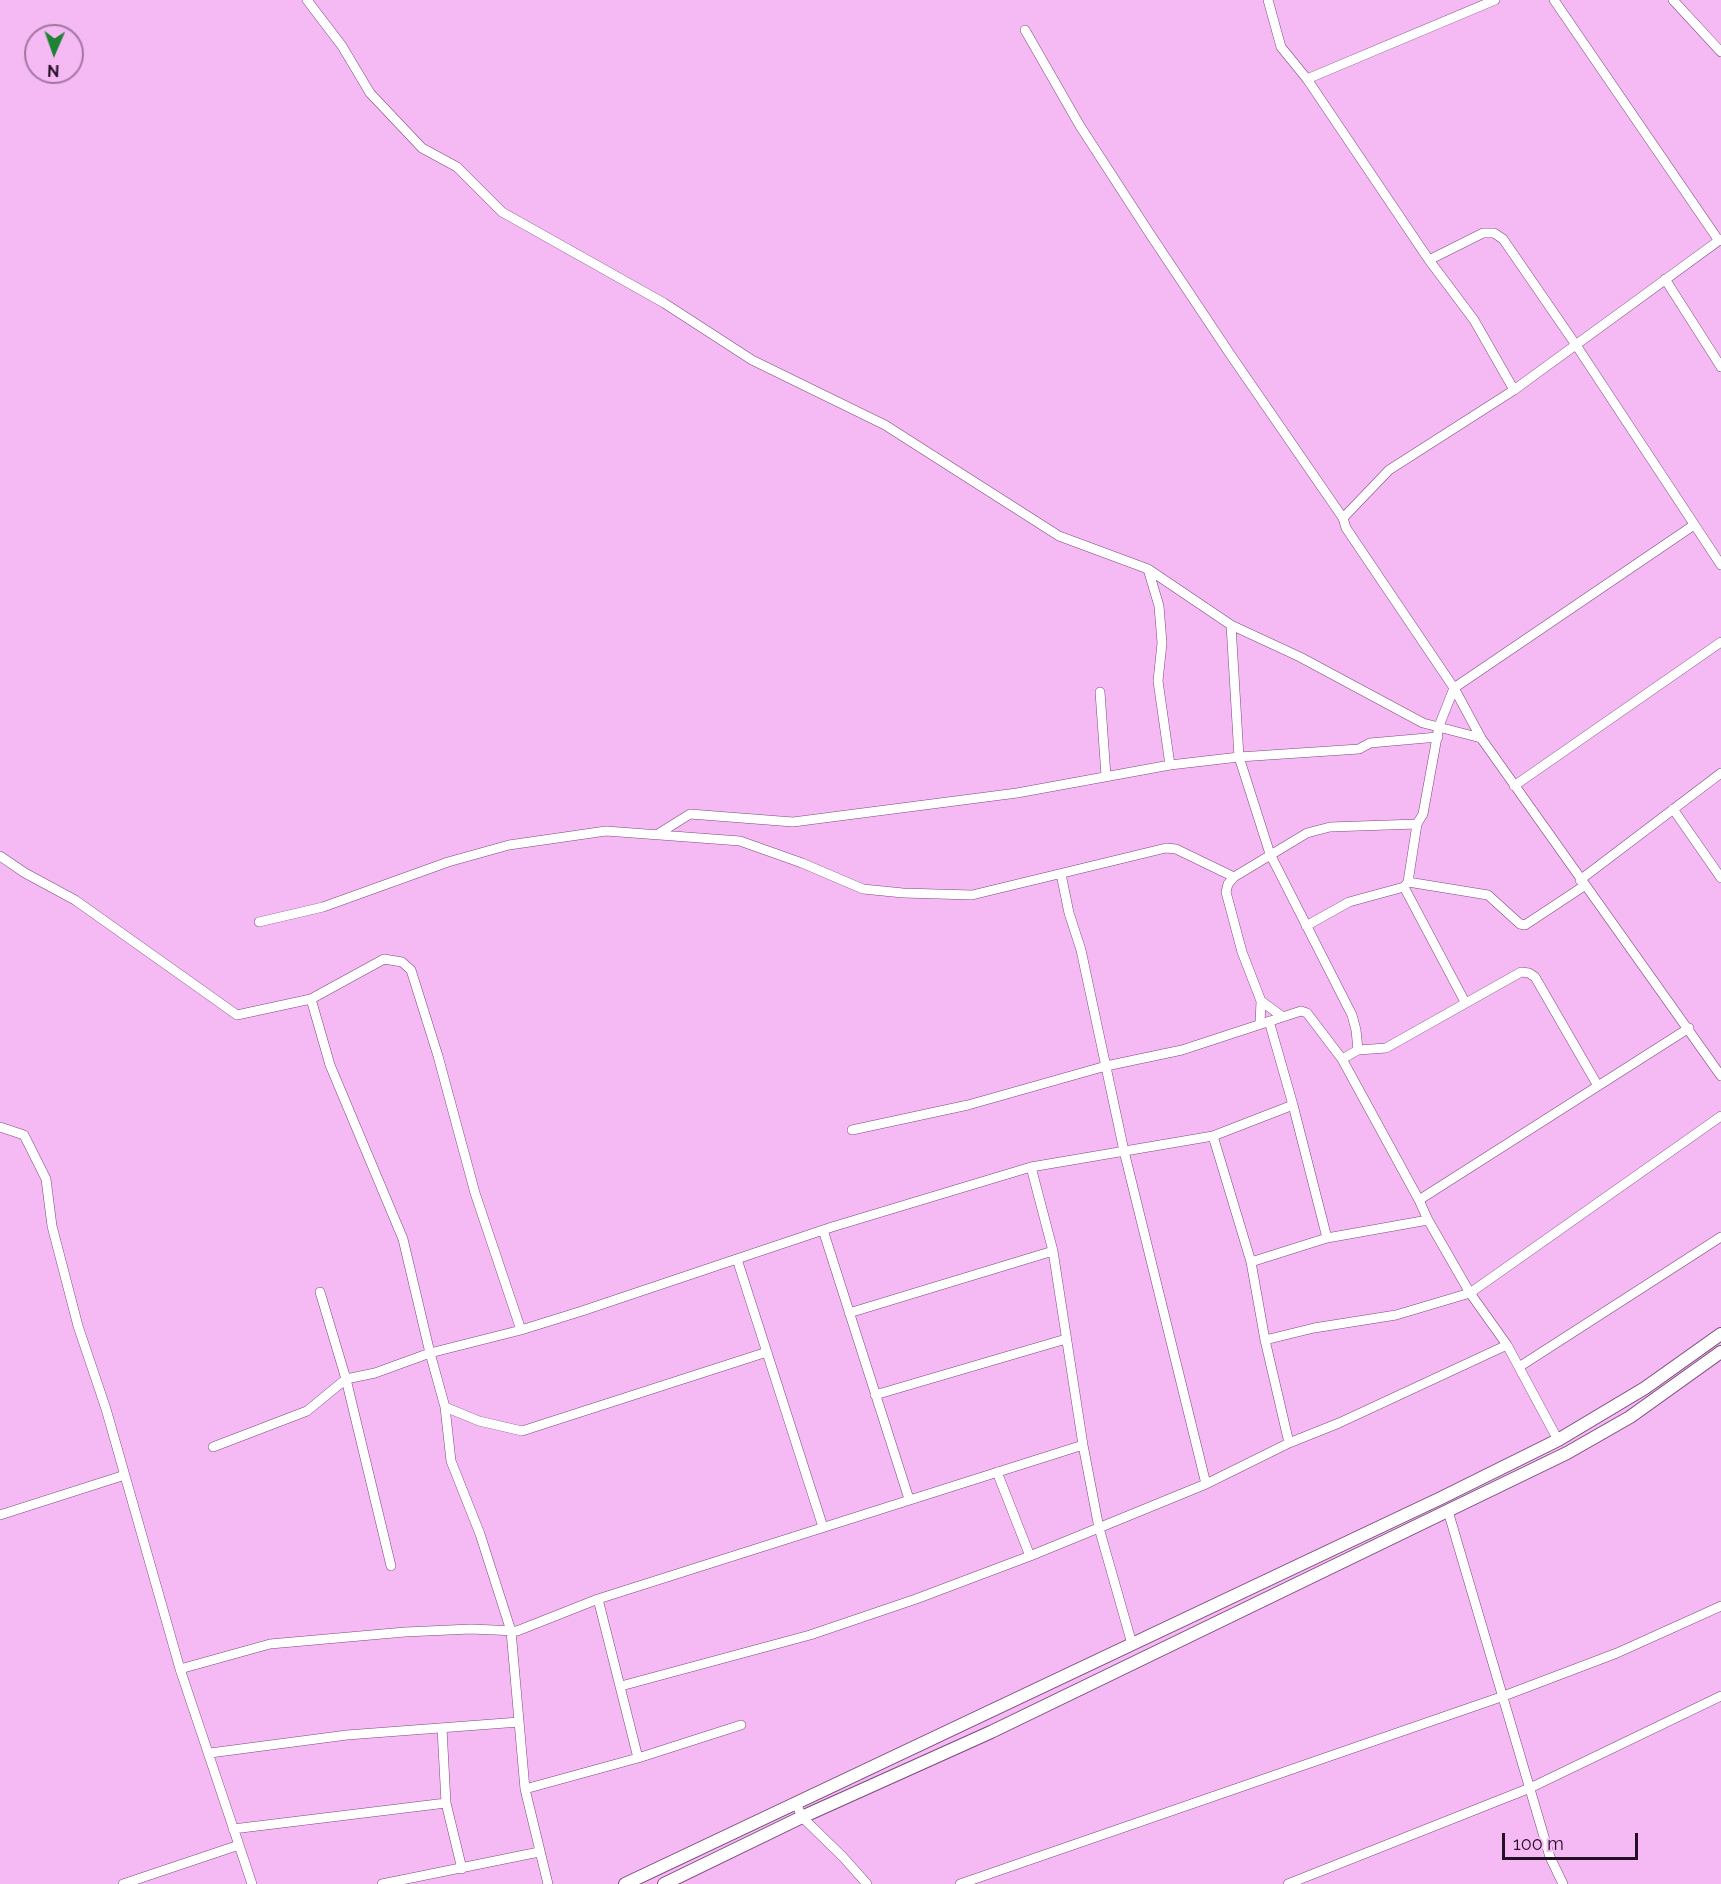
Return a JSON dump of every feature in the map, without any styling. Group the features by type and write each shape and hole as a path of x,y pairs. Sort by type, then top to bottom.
{"main road":[{"path":"625,1884 1558,1440 1645,1388 1721,1334"},
{"path":"664,1884 802,1817 991,1732 1567,1453 1630,1417 1721,1352"},
{"path":"1459,1489 1467,1501"}],"street":[{"path":"307,0 342,46 370,93 422,148 457,167 502,212 664,303 752,360 885,425 1059,536 1148,569 1231,625 1300,657 1423,723 1481,738"},
{"path":"1268,0 1281,47 1307,79 1429,260 1474,320 1514,390"},
{"path":"1307,79 1495,0"},
{"path":"1342,518 1389,470 1514,390 1720,240 1554,0"},
{"path":"1673,0 1721,52"},
{"path":"1025,30 1080,126 1230,354 1342,518 1346,528 1455,688 1481,738 1721,1076"},
{"path":"1429,260 1483,233 1494,233 1503,239 1721,565"},
{"path":"1665,279 1721,367"},
{"path":"1465,1002 1406,885 1417,824 1423,814 1439,726 1455,688 1694,525"},
{"path":"1148,569 1159,606 1162,643 1158,681 1170,765"},
{"path":"1231,625 1239,757 1270,854 1352,1015 1358,1050"},
{"path":"1514,786 1721,642"},
{"path":"1100,692 1106,776"},
{"path":"658,834 690,814 793,822 1017,793 1170,765 1239,757 1359,749 1370,743 1438,737"},
{"path":"1306,926 1349,902 1406,885 1488,895 1525,926 1721,773"},
{"path":"1673,809 1721,878"},
{"path":"1327,1238 1293,1105 1265,1022 1261,1001 1242,952 1226,892 1228,884 1234,877 1307,833 1330,826 1417,824"},
{"path":"259,922 323,907 448,862 509,845 606,831 740,841 802,863 863,889 903,892 972,895 1166,848 1176,849 1234,877"},
{"path":"0,856 25,873 75,900 237,1015 311,999 384,959 402,962 411,970 438,1056 475,1193 521,1330"},
{"path":"1061,874 1069,913 1081,950 1124,1151 1206,1484"},
{"path":"1342,1059 1358,1050 1386,1048 1521,972 1535,977 1598,1086"},
{"path":"311,999 330,1065 403,1239 445,1407 451,1461 480,1534 512,1631 525,1789 548,1884"},
{"path":"1261,1001 1282,1017"},
{"path":"852,1130 968,1105 1106,1066 1182,1050 1301,1011 1307,1013 1342,1059 1428,1220 1470,1293 1507,1345 1558,1440"},
{"path":"1419,1200 1689,1028"},
{"path":"213,1447 307,1411 346,1379 375,1373 430,1353 521,1330 822,1230 1031,1167 1213,1136 1293,1105"},
{"path":"1265,1340 1314,1328 1396,1315 1470,1293 1721,1116"},
{"path":"0,1127 24,1135 46,1179 52,1226 78,1326 106,1409 180,1669 252,1884"},
{"path":"1213,1136 1251,1262 1265,1340 1289,1443"},
{"path":"1031,1167 1053,1251 1083,1445 1099,1528 1132,1644"},
{"path":"1251,1262 1327,1238 1428,1220"},
{"path":"822,1230 909,1499"},
{"path":"1519,1367 1721,1237"},
{"path":"849,1313 1053,1251"},
{"path":"737,1259 823,1527"},
{"path":"320,1292 346,1379 392,1566"},
{"path":"875,1395 1066,1339"},
{"path":"621,1686 810,1635 916,1599 1030,1556 1206,1484 1289,1443 1339,1423 1507,1345"},
{"path":"445,1407 479,1421 522,1431 767,1352"},
{"path":"180,1669 270,1644 405,1632 471,1629 517,1632 598,1599 1083,1445"},
{"path":"997,1472 1030,1556"},
{"path":"0,1515 125,1475"},
{"path":"1448,1511 1550,1857 1563,1884"},
{"path":"598,1599 639,1758"},
{"path":"960,1884 1502,1697 1617,1653 1721,1606"},
{"path":"1288,1884 1530,1788 1721,1696"},
{"path":"210,1753 347,1735 519,1722"},
{"path":"525,1789 639,1758 741,1725"},
{"path":"442,1728 446,1803 462,1869"},
{"path":"233,1829 446,1803"},
{"path":"796,1803 802,1817 867,1884"},
{"path":"123,1884 240,1845"},
{"path":"382,1884 539,1852"}]}
